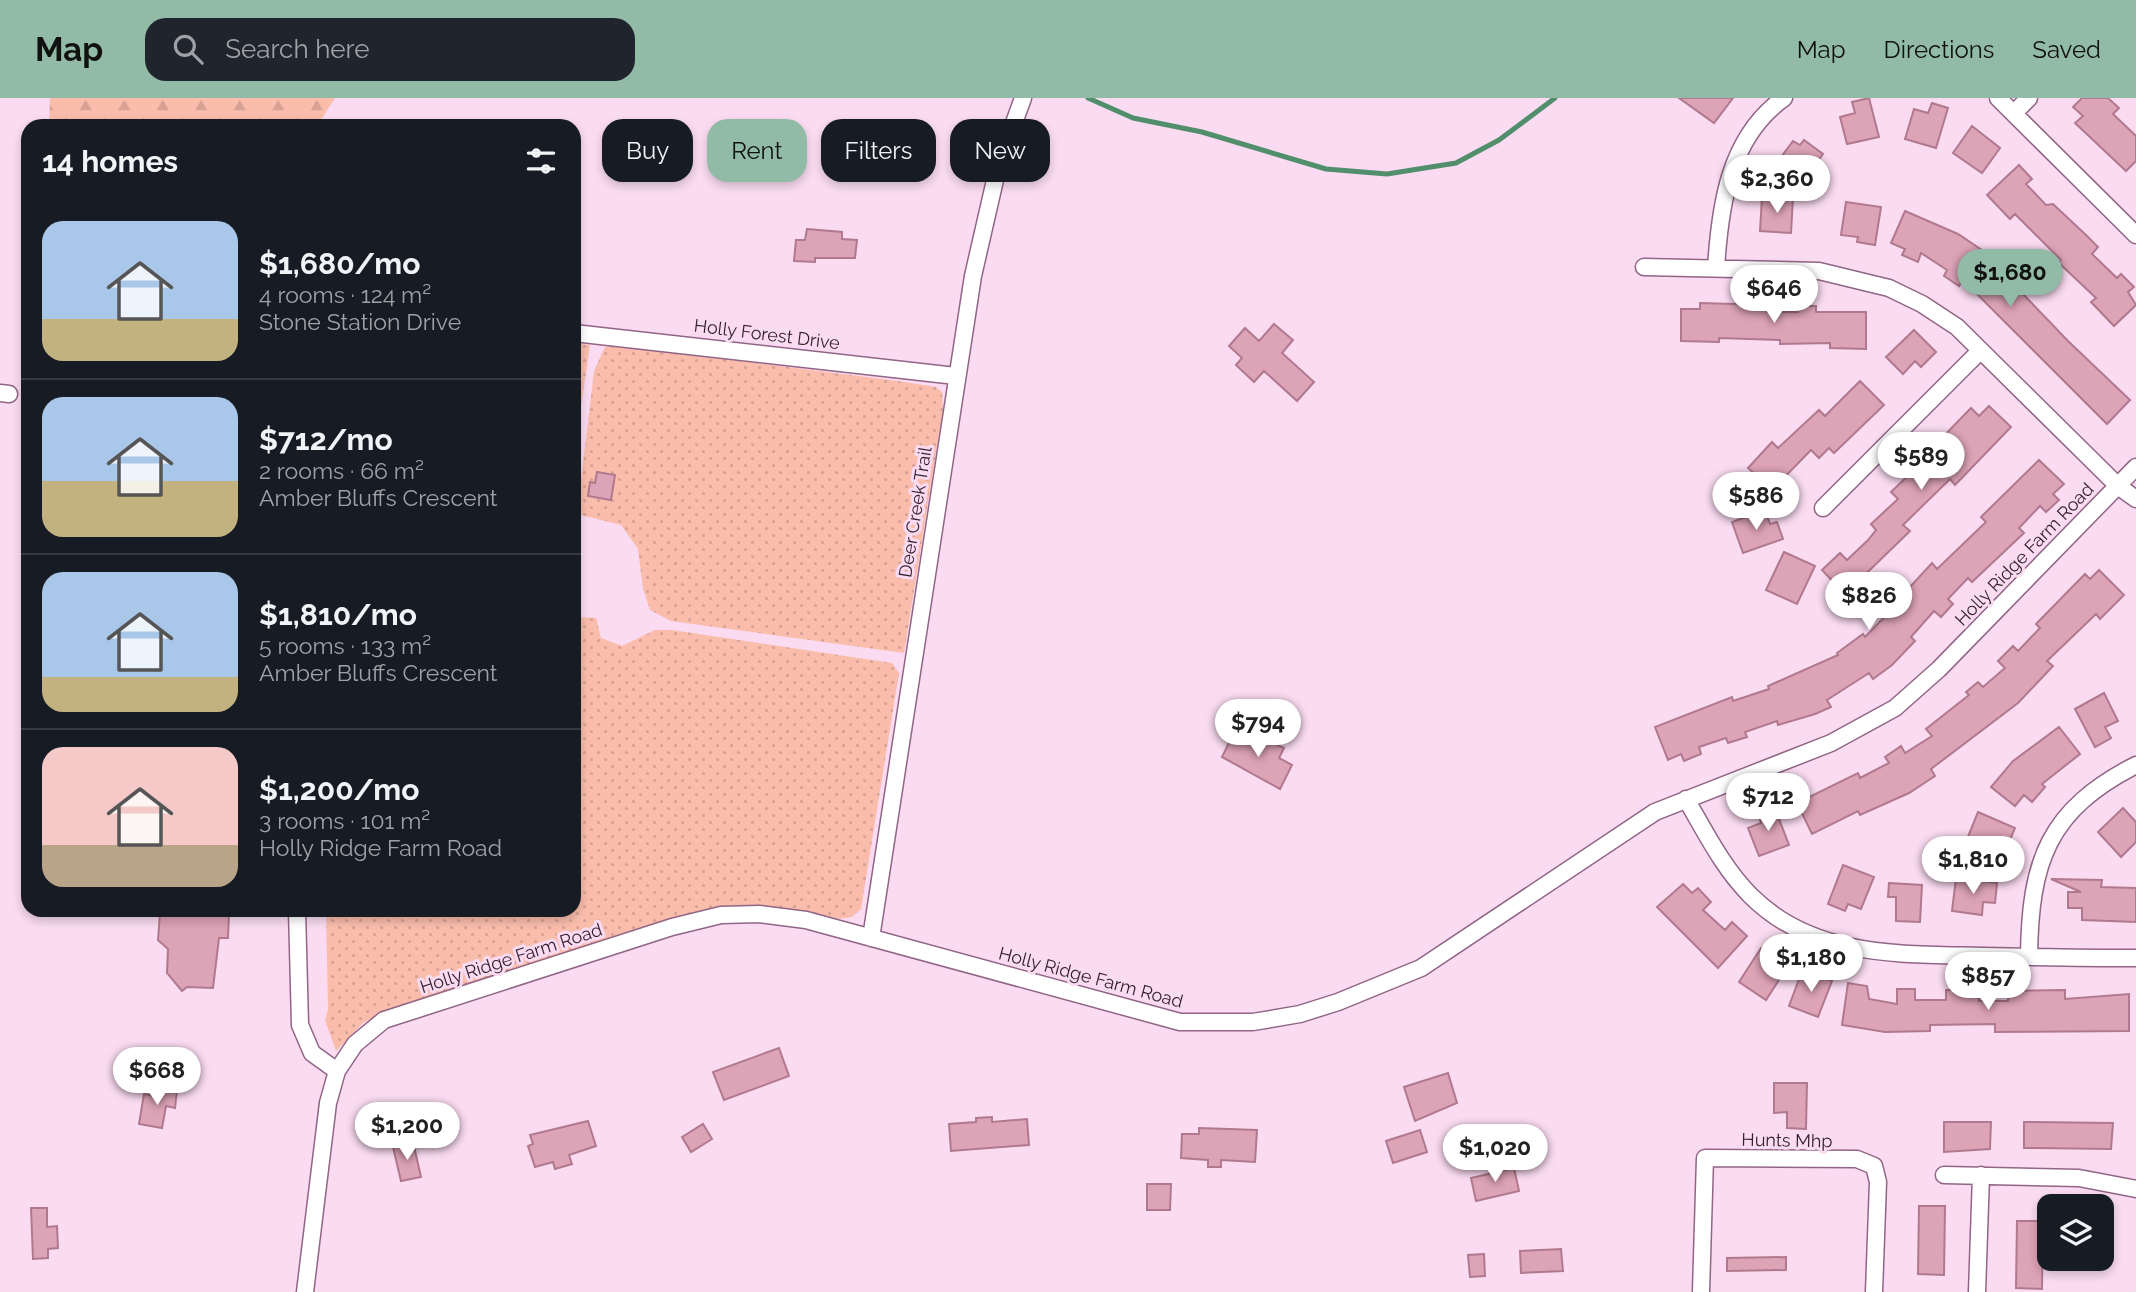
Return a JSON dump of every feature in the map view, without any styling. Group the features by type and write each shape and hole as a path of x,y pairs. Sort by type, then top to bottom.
{"street":[{"name":"Deer Creek Trail","path":"871,938 973,276 995,180 1023,98"},
{"path":"1716,268 1718,234 1729,172 1750,131 1770,108 1784,98"},
{"path":"1998,98 2136,235"},
{"path":"2015,112 2029,98"},
{"path":"1644,267 1819,271 1889,288 1923,304 1957,327 2118,486 2136,499"},
{"name":"Holly Forest Drive","path":"581,334 956,376"},
{"path":"1823,508 1980,351"},
{"name":"Holly Ridge Farm Road","path":"305,1292 328,1103 337,1071 355,1044 384,1020 672,927 721,915 759,914 806,920 1180,1022 1253,1022 1300,1014 1338,1002 1421,968 1655,812 1831,743 1895,708 1939,669 2136,467"},
{"path":"2029,957 2033,883 2045,853 2065,817 2090,792 2136,765"},
{"path":"1686,799 1726,867 1753,898 1787,922 1820,939 1852,949 1893,955 2136,958"},
{"path":"297,917 300,1025 312,1053 337,1071"},
{"name":"Hunts Mhp","path":"1700,1292 1705,1158 1857,1159 1874,1166 1878,1182 1874,1292"},
{"path":"1944,1175 2079,1178 2136,1188"},
{"path":"1977,1292 1980,1175"}],"green space":[{"path":"50,98 335,98 322,119 49,119"},
{"path":"581,344 590,345 581,406"},
{"path":"613,345 898,381 936,387 942,392 943,409 904,653 671,621 650,610 643,589 638,549 621,525 581,515 581,480 594,371 605,347"},
{"path":"581,617 596,618 601,638 622,646 655,630 672,630 892,663 899,673 861,909 852,917 838,919 785,908 737,906 692,913 401,1006 364,1022 336,1051 325,1020 328,1009 326,917 581,917"}],"building":[{"path":"1679,98 1733,98 1714,123"},
{"path":"1869,98 1879,137 1847,144 1840,117 1855,113 1852,102"},
{"path":"2082,98 2108,98 2119,108 2113,114 2136,136 2136,161 2126,171 2075,123 2083,116 2073,107"},
{"path":"1932,103 1948,108 1936,148 1905,139 1914,109 1928,113"},
{"path":"1972,126 2000,148 1982,173 1953,153"},
{"path":"1804,140 1823,154 1801,183 1776,164 1793,141 1800,145"},
{"path":"2019,165 2032,179 2026,184 2046,205 2053,204 2098,247 2092,254 2117,278 2121,274 2134,287 2128,292 2136,305 2114,326 2091,302 2096,298 2059,263 2061,260 2015,214 2010,219 1987,195"},
{"path":"1762,197 1793,198 1791,233 1760,231"},
{"path":"1846,202 1881,207 1875,245 1857,242 1858,237 1841,235"},
{"path":"1905,211 1958,234 1982,250 1981,252 2024,291 2022,293 2068,341 2130,400 2107,424 1963,280 1959,286 1944,276 1947,270 1921,253 1918,262 1902,255 1905,249 1891,243"},
{"path":"807,229 842,232 842,239 857,240 855,258 794,261 796,240 805,240"},
{"path":"1700,303 1768,305 1767,312 1798,312 1798,306 1816,306 1816,312 1866,312 1866,349 1830,348 1830,343 1780,344 1780,340 1719,338 1719,342 1681,341 1681,309 1700,309"},
{"path":"1274,324 1293,340 1282,353 1314,382 1297,401 1264,371 1254,382 1236,365 1242,358 1229,346 1245,328 1259,341"},
{"path":"1914,330 1936,352 1921,367 1915,361 1903,374 1886,357"},
{"path":"1860,381 1884,405 1834,453 1829,448 1819,458 1811,450 1772,490 1748,468 1772,442 1778,448 1819,410 1825,416"},
{"path":"1989,406 2011,427 1955,485 1950,479 1903,525 1910,531 1845,594 1822,570 1840,553 1847,560 1868,540 1876,530 1871,524 1898,499 1891,492 1917,467 1920,471 1941,451 1935,445 1971,408 1979,416"},
{"path":"2039,460 2064,484 2053,494 2059,500 2046,512 2040,506 2019,528 2024,533 1972,582 1968,578 1948,599 1953,604 1941,617 1934,611 1911,637 1915,641 1892,665 1873,679 1869,673 1827,700 1831,707 1815,714 1778,725 1777,721 1745,732 1747,737 1728,743 1726,738 1699,747 1701,754 1684,761 1681,754 1668,760 1655,727 1732,697 1733,701 1769,689 1768,686 1838,655 1837,653 1863,634 1865,637 1911,590 1909,588 1932,563 1937,569 1986,522 1981,517"},
{"path":"597,472 615,475 611,500 588,496 590,482 595,483"},
{"path":"1765,510 1770,524 1777,522 1783,539 1743,553 1732,522"},
{"path":"1784,552 1815,566 1797,604 1766,590"},
{"path":"2099,570 2124,595 2100,619 2096,614 2047,661 2053,666 2018,703 1931,769 1935,776 1909,793 1860,815 1858,811 1812,834 1797,803 1858,773 1860,778 1889,763 1885,757 1901,746 1905,753 1932,736 1926,729 1969,695 1966,692 1978,682 1983,687 2005,668 1998,661 2013,646 2018,651 2040,628 2036,624 2085,574 2090,579"},
{"path":"2104,693 2118,721 2105,727 2111,738 2095,747 2075,709"},
{"path":"2059,727 2080,754 2042,784 2045,787 2032,802 2024,795 2015,806 1991,787 2013,761"},
{"path":"1234,732 1264,746 1267,740 1284,748 1279,758 1292,765 1280,789 1222,757"},
{"path":"1774,806 1789,845 1759,856 1748,828 1761,823 1758,812"},
{"path":"2123,808 2136,822 2136,842 2121,857 2098,832"},
{"path":"1978,812 2015,828 2007,847 2002,844 1997,857 1965,844"},
{"path":"1843,865 1874,877 1861,909 1848,904 1845,911 1828,904"},
{"path":"1956,878 1997,883 1995,903 1983,902 1982,915 1952,911"},
{"path":"2051,879 2102,880 2101,887 2136,888 2136,922 2082,920 2082,908 2068,908 2068,892 2081,892"},
{"path":"1889,883 1922,885 1920,922 1896,921 1896,897 1888,897"},
{"path":"1683,884 1692,893 1698,888 1711,902 1703,910 1725,930 1732,922 1747,936 1718,968 1657,907"},
{"path":"160,917 229,917 228,938 219,938 213,988 187,987 182,991 167,973 168,949 158,940"},
{"path":"1761,948 1777,958 1774,962 1786,969 1766,1000 1739,982"},
{"path":"1801,974 1814,978 1815,974 1832,981 1818,1017 1789,1006"},
{"path":"1848,983 1867,986 1869,999 1897,1004 1897,989 1915,989 1915,1000 1946,1000 1946,990 1979,990 1979,1001 2008,1001 2008,991 2065,990 2065,999 2129,994 2129,1031 1995,1032 1995,1024 1930,1025 1930,1031 1885,1032 1842,1025"},
{"path":"779,1048 789,1076 724,1100 713,1072"},
{"path":"1448,1073 1457,1103 1415,1121 1404,1087"},
{"path":"1774,1083 1807,1083 1806,1129 1787,1128 1787,1112 1774,1113"},
{"path":"155,1087 177,1090 175,1108 166,1106 162,1128 139,1124 144,1094 154,1096"},
{"path":"992,1117 992,1122 1027,1119 1029,1145 951,1151 949,1124 976,1122 976,1118"},
{"path":"588,1121 596,1146 569,1155 572,1164 555,1169 553,1162 535,1167 528,1146 533,1144 530,1135"},
{"path":"1944,1122 1991,1122 1990,1149 1944,1152"},
{"path":"2024,1122 2113,1123 2111,1149 2024,1148"},
{"path":"703,1124 712,1139 691,1152 682,1137"},
{"path":"1199,1128 1257,1130 1255,1162 1221,1160 1221,1167 1208,1167 1208,1160 1181,1158 1182,1134 1199,1134"},
{"path":"1420,1130 1427,1152 1393,1163 1386,1141"},
{"path":"413,1142 421,1177 401,1181 393,1147"},
{"path":"1514,1168 1519,1191 1476,1201 1471,1178"},
{"path":"1147,1184 1171,1184 1170,1210 1147,1210"},
{"path":"1919,1206 1945,1206 1944,1275 1918,1274"},
{"path":"31,1208 47,1208 47,1227 57,1226 58,1248 48,1249 48,1258 33,1259"},
{"path":"2017,1221 2037,1221 2037,1271 2042,1271 2042,1289 2016,1288"},
{"path":"1561,1249 1563,1271 1521,1273 1520,1251"},
{"path":"1484,1254 1485,1276 1470,1277 1468,1255"},
{"path":"1786,1257 1786,1270 1727,1271 1727,1258"}],"waterway":[{"path":"1088,98 1133,118 1202,132 1326,169 1387,174 1456,163 1499,140 1555,98"}]}
